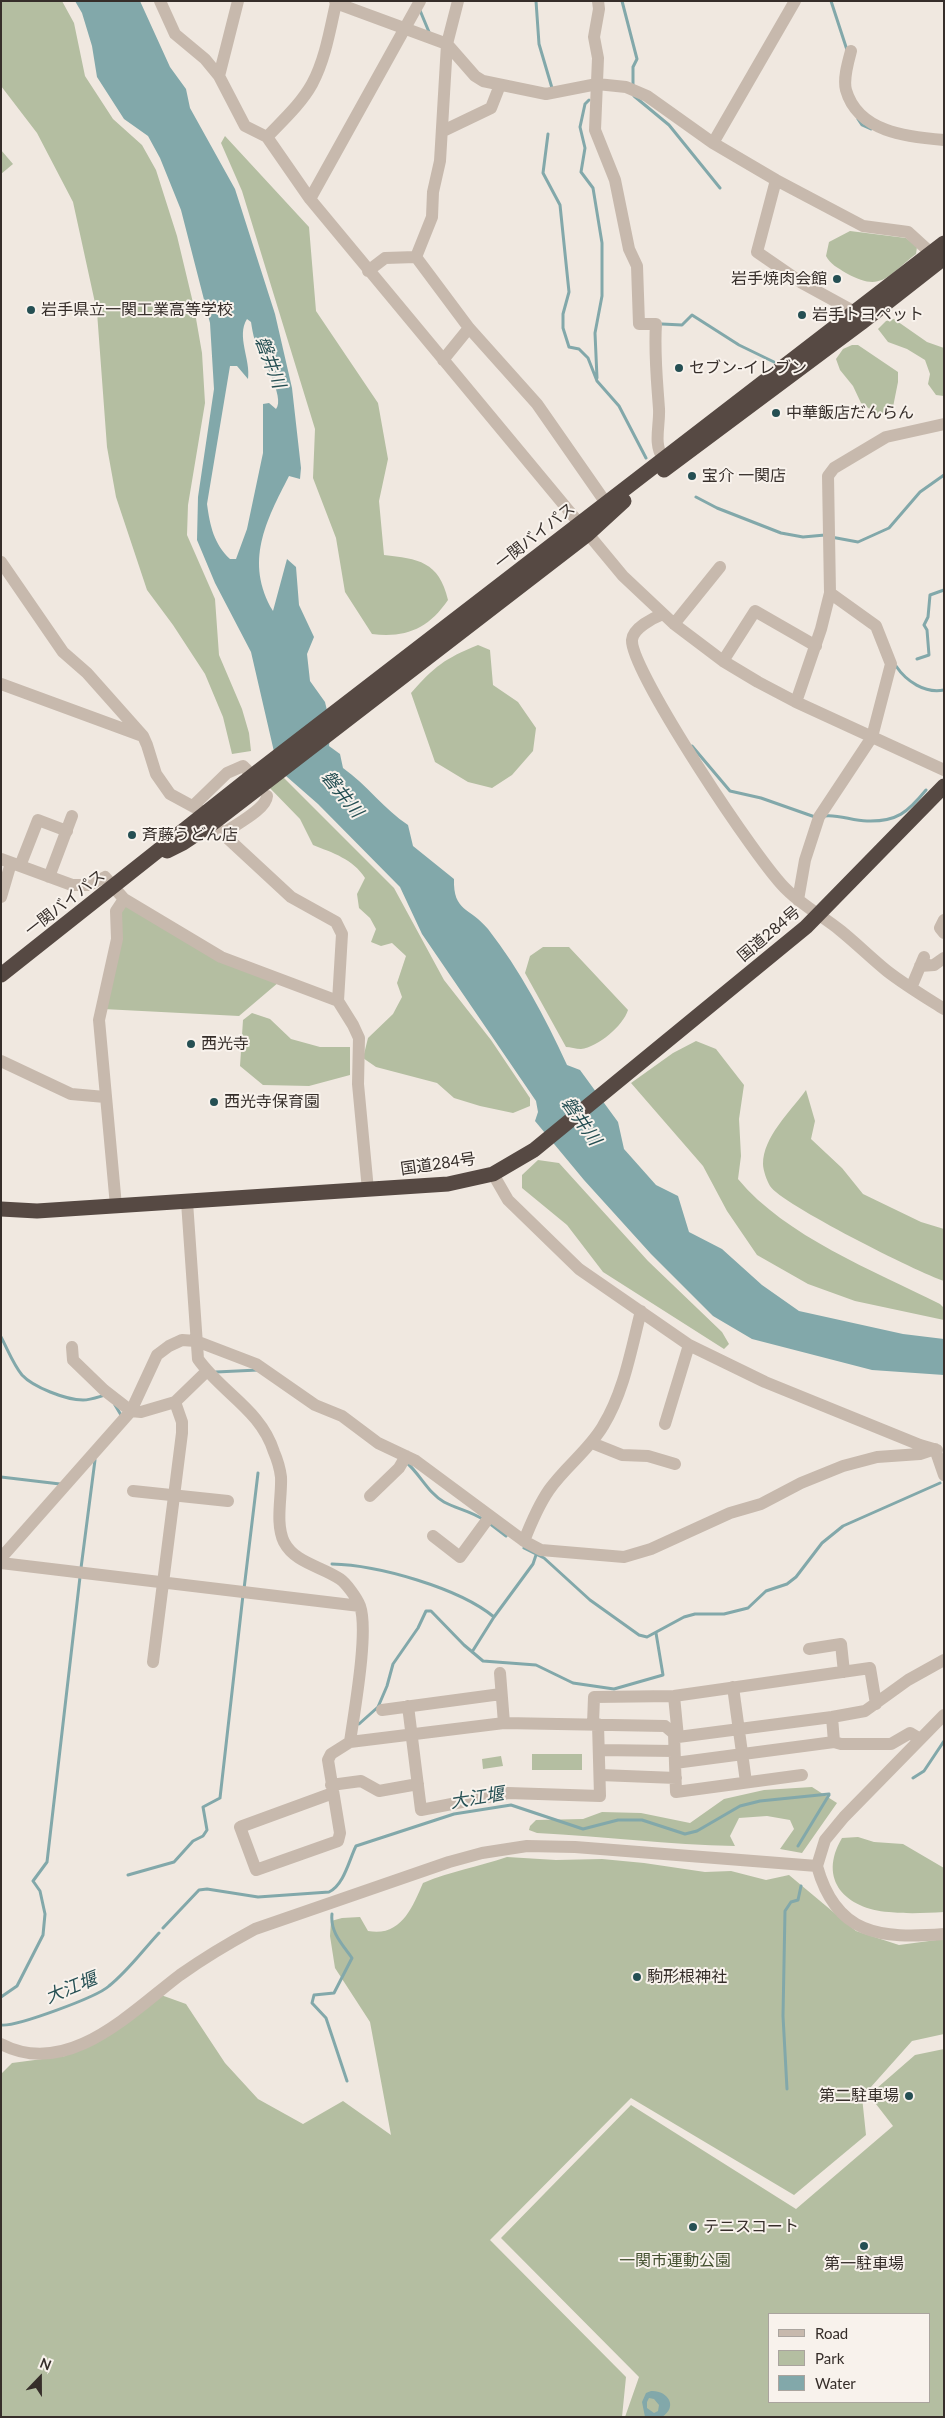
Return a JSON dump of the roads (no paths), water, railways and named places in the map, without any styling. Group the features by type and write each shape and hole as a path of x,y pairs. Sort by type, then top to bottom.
{"highway":[{"name":"一関バイパス","path":"1,975 149,857 209,819 583,529 614,509 861,324 937,255 944,243"},
{"name":"一関バイパス","path":"583,529 606,503 662,458 855,312 937,255"},
{"name":"国道284号","path":"1,1209 37,1211 368,1190 448,1184 493,1174 534,1150 806,927 944,786"}],"street":[{"path":"160,1 175,34 205,59 219,76 245,126 268,138 310,199 368,271 623,576 674,624 723,661 796,702 944,770"},
{"path":"219,76 238,1"},
{"path":"310,199 420,1"},
{"path":"416,257 432,217 433,192 440,161 443,131 447,44 458,1"},
{"path":"598,1 599,9 594,37 598,58 595,130 615,180 629,249 637,266 639,324 656,324 654,361 659,411 657,439 659,453 662,458"},
{"path":"268,138 303,98 313,83 329,37 335,2 447,44 475,76 483,81 500,86 546,94 597,84 626,87 647,96 713,143 776,180 863,226 908,232 937,255"},
{"path":"713,143 795,2"},
{"path":"851,51 846,89 858,112 876,127 914,138 944,140"},
{"path":"443,131 492,108 500,86"},
{"path":"776,180 758,252 802,283 855,312"},
{"path":"368,271 385,258 416,257"},
{"path":"416,257 469,328 537,404 606,503"},
{"path":"443,360 469,328"},
{"path":"796,702 816,646 830,593 828,476 834,468 886,437 944,424"},
{"path":"1,562 63,652 87,672 143,736 161,784 177,799 209,819 291,897 336,922 342,934 338,1001 359,1038 358,1084 368,1190"},
{"path":"674,624 720,567"},
{"path":"798,900 805,860 819,817 872,737 891,664 876,626 830,593"},
{"path":"723,661 755,610 816,646"},
{"path":"663,614 652,618 633,634 632,642 649,684 693,761 757,853 785,889 798,900 911,988 944,1009"},
{"path":"1,684 143,736"},
{"path":"209,819 257,810 266,801 258,781"},
{"path":"50,877 72,816"},
{"path":"1,897 11,862 38,820 66,831"},
{"path":"11,862 80,887 105,877 124,899 221,957 338,1001"},
{"path":"116,1206 99,1020 117,939 116,911 124,899"},
{"path":"944,920 940,928 944,933"},
{"path":"911,988 922,962 934,966 944,958"},
{"path":"1,1061 70,1094 105,1096"},
{"path":"493,1174 508,1200 579,1269 689,1345 765,1382 939,1450"},
{"path":"187,1202 198,1359 207,1371 252,1413 267,1433 281,1476 280,1523 284,1541 297,1558 322,1568 342,1580 360,1606 363,1636 350,1742"},
{"path":"524,1541 533,1518 550,1490 592,1443 617,1400 641,1311"},
{"path":"1,1558 131,1410 157,1355 168,1346 182,1340 196,1341 256,1364 315,1405 342,1416 378,1443 416,1461 524,1541 542,1550 624,1557 651,1549 730,1513 761,1504 801,1483 842,1466 877,1457 920,1454 939,1450"},
{"path":"664,1424 689,1345"},
{"path":"72,1347 73,1360 104,1390 131,1410 141,1412 175,1402 207,1371"},
{"path":"153,1662 165,1583 182,1422 175,1402"},
{"path":"592,1443 622,1455 648,1456 675,1464"},
{"path":"939,1450 944,1475"},
{"path":"370,1496 399,1468 406,1456"},
{"path":"133,1491 228,1502"},
{"path":"433,1536 460,1557 490,1516"},
{"path":"1,1563 360,1606"},
{"path":"809,1649 841,1644 844,1672"},
{"path":"418,1784 379,1792 361,1781 332,1789 240,1827 256,1870 338,1841 340,1833 332,1789 328,1760 331,1754 350,1742 504,1722 665,1726 676,1735 738,1730 865,1711 908,1680 944,1660"},
{"path":"408,1706 421,1810 508,1793 600,1796 599,1750 594,1697 674,1696 733,1686 870,1668 876,1704"},
{"path":"500,1673 504,1722"},
{"path":"733,1686 746,1782"},
{"path":"382,1710 501,1694"},
{"path":"674,1696 676,1792 802,1774"},
{"path":"944,1715 844,1817 825,1840 817,1866 823,1888 832,1904 850,1922 894,1936 944,1934"},
{"path":"832,1717 834,1742"},
{"path":"599,1750 675,1757 742,1754 834,1742 840,1744 891,1744 910,1733 920,1740"},
{"path":"600,1776 676,1778"},
{"path":"1,2044 33,2053 58,2052 83,2045 109,2030 223,1945 255,1929 482,1853 527,1846 575,1847 817,1866"}],"water":[{"name":"磐井川","path":"75,1 140,1 170,67 186,89 190,108 235,189 275,314 292,388 301,468 300,479 289,476 266,526 259,559 260,576 264,593 273,611 287,559 296,567 299,605 314,637 307,654 310,681 325,702 331,727 329,746 340,754 343,768 408,825 413,846 454,879 456,898 464,908 488,929 511,961 541,1012 567,1065 580,1070 618,1122 624,1149 656,1185 678,1196 689,1232 722,1249 762,1285 799,1311 903,1334 944,1339 944,1375 872,1370 752,1339 713,1316 651,1254 584,1180 535,1121 538,1112 536,1101 422,934 400,887 318,804 278,769 251,652 215,583 197,540 198,497 214,389 210,323 181,210 160,158 148,136 124,119 97,77 92,46 82,13","holes":["247,319 251,322 255,341 275,386 278,403 276,409 269,403 263,404 263,453 247,529 236,559 230,559 216,541 207,504 230,366 237,366 248,379 248,364 243,333"]},
{"path":"657,2391 666,2396 670,2404 667,2413 662,2417 645,2417 642,2402 646,2393","holes":["649,2398 654,2399 659,2405 658,2411 654,2413 647,2408"]}],"waterway":[{"path":"536,1 539,44 552,88"},
{"path":"622,1 637,59 633,67 633,85"},
{"path":"831,1 847,50"},
{"path":"419,8 429,32"},
{"path":"634,96 669,125 720,188"},
{"path":"589,100 585,104 580,127 585,148 581,172 593,188 602,243 602,296 595,333 597,378"},
{"path":"858,119 862,125 871,129"},
{"path":"548,134 543,173 560,205 569,292 563,314 563,328 569,347 579,349 588,358 597,381 619,406 646,458"},
{"path":"662,324 682,325 692,315 739,345 774,362"},
{"path":"831,537 858,542 889,528 920,492 944,475"},
{"path":"696,497 717,508 781,533 803,537 825,535"},
{"path":"917,659 929,655 927,630 924,625 928,617 930,595 944,590"},
{"path":"896,666 905,677 917,685 930,690 944,690"},
{"path":"692,746 730,791 761,798 815,817"},
{"path":"824,816 861,821 886,820 907,810 926,790"},
{"path":"1,1337 19,1371 27,1380 34,1384 59,1395 76,1399 88,1400 105,1395"},
{"path":"216,1372 258,1370"},
{"path":"115,1405 121,1415"},
{"path":"81,1568 95,1460"},
{"path":"406,1462 438,1498 484,1520"},
{"path":"244,1589 258,1473"},
{"path":"1,1477 60,1484"},
{"path":"524,1548 544,1558 590,1600 639,1635 647,1637 684,1617 695,1614 724,1614 748,1608 766,1591 787,1584 796,1577 822,1543 843,1526 940,1483"},
{"path":"489,1523 506,1536"},
{"path":"472,1652 494,1617 533,1564 536,1555"},
{"path":"332,1564 351,1565 417,1580 479,1606 494,1617"},
{"path":"1,1997 17,1986 43,1935 45,1914 40,1891 33,1881 47,1862 80,1577"},
{"path":"128,1875 174,1862 193,1841 203,1836 207,1830 203,1807 220,1798 243,1595"},
{"path":"359,1724 378,1707 387,1686 393,1664 418,1628 426,1611 431,1611 464,1645 483,1661 536,1665 573,1683 614,1689 663,1675 656,1633"},
{"name":"大江堰","path":"913,1778 924,1771 944,1741"},
{"name":"大江堰","path":"163,1928 199,1890 207,1889 258,1897 329,1892 339,1884 356,1846 454,1814 511,1805 583,1829 618,1820 642,1820 685,1834 697,1831 740,1806 760,1801 829,1794"},
{"path":"798,1846 829,1795"},
{"path":"787,2089 783,2016 785,1911 791,1902 798,1900 801,1886"},
{"path":"332,1914 335,1932 352,1958 334,1993 314,1995 312,2003 326,2018 347,2081"},
{"name":"大江堰","path":"1,2025 39,2016 74,2004 102,1991 123,1974 159,1933"}],"place":[{"name":"岩手焼肉会館","path":"837,279"},
{"name":"岩手県立一関工業高等学校","path":"31,310"},
{"name":"岩手トヨペット","path":"802,315"},
{"name":"セブン-イレブン","path":"679,368"},
{"name":"中華飯店だんらん","path":"776,413"},
{"name":"宝介 一関店","path":"692,476"},
{"name":"斉藤うどん店","path":"132,835"},
{"name":"西光寺","path":"191,1044"},
{"name":"西光寺保育園","path":"214,1102"},
{"name":"駒形根神社","path":"637,1977"},
{"name":"第二駐車場","path":"909,2096"},
{"name":"テニスコート","path":"693,2227"},
{"name":"第一駐車場","path":"864,2246"}],"park label":[{"name":"一関市運動公園","path":"675,2261"}]}
